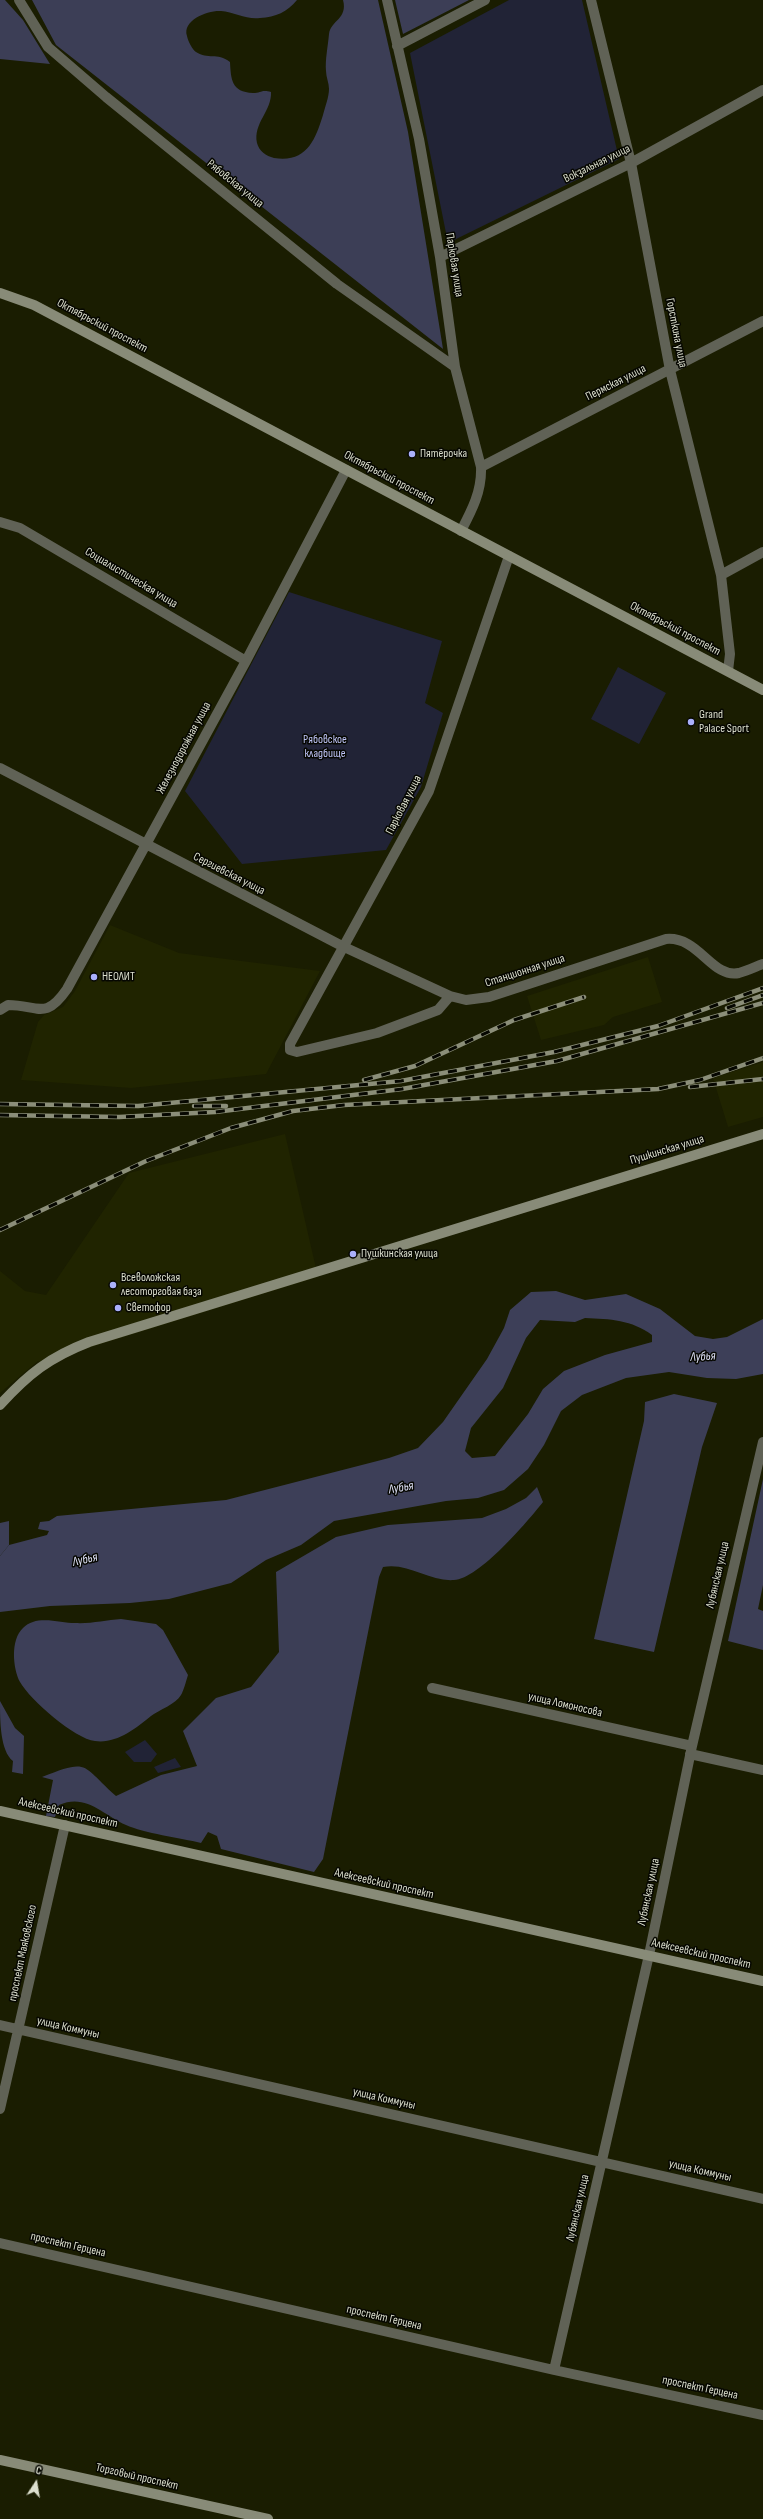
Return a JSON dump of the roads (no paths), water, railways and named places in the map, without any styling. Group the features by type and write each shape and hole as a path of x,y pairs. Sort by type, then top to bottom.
{"street":[{"name":"Рябовская улица","path":"19,0 48,47 94,87 337,284 455,367"},
{"name":"Парковая улица","path":"387,0 419,139 440,257 455,367 481,467 482,482 478,496 461,531"},
{"path":"397,46 485,0"},
{"name":"Горсткина улица","path":"591,0 631,163 670,370 720,575 730,654 728,671"},
{"name":"Вокзальная улица","path":"440,257 631,163 763,90"},
{"name":"Октябрьский проспект","path":"0,294 34,305 763,690"},
{"name":"Пермская улица","path":"481,467 763,321"},
{"name":"Железнодорожная улица","path":"0,1010 8,1005 34,1010 46,1009 59,1001 146,846 246,661 346,470"},
{"name":"Социалистическая улица","path":"0,522 20,528 246,661"},
{"path":"720,575 763,552"},
{"name":"Парковая улица","path":"450,996 438,1010 377,1033 297,1052 290,1050 290,1044 342,946 429,790 509,556"},
{"name":"Сергиевская улица","path":"0,768 146,846 342,946 450,996"},
{"name":"Станционная улица","path":"450,996 466,1000 488,997 666,939 685,941 718,968 728,973 739,973 763,964"},
{"name":"Пушкинская улица","path":"0,1405 36,1369 58,1354 89,1342 763,1134"},
{"name":"Лубянская улица","path":"554,2370 649,1955 691,1750 763,1442"},
{"name":"улица Ломоносова","path":"432,1688 691,1750 763,1770"},
{"name":"Алексеевский проспект","path":"0,1811 649,1955 763,1982"},
{"name":"проспект Маяковского","path":"0,2109 64,1825"},
{"name":"улица Коммуны","path":"0,2026 763,2199"},
{"name":"проспект Герцена","path":"0,2243 554,2370 763,2415"},
{"name":"Торговый проспект","path":"0,2460 268,2519"}],"water":[{"name":"Лубья","path":"556,1291 585,1300 626,1294 660,1309 695,1336 713,1339 727,1337 763,1319 763,1374 736,1379 707,1378 669,1372 626,1378 582,1395 561,1411 544,1445 528,1469 504,1490 478,1498 446,1501 334,1521 301,1545 266,1560 231,1583 169,1599 130,1603 50,1606 0,1612 0,1556 9,1545 47,1535 49,1531 38,1529 40,1522 49,1521 57,1516 226,1500 389,1458 418,1448 443,1422 487,1359 504,1328 510,1310 531,1292","holes":["585,1318 629,1323 652,1335 652,1342 605,1355 564,1371 543,1389 528,1414 495,1456 472,1458 465,1451 471,1428 503,1388 526,1338 540,1320 575,1322"]},
{"path":"121,1619 156,1624 163,1630 188,1675 179,1698 138,1726 118,1738 110,1740 95,1741 86,1739 54,1718 25,1690 20,1682 14,1662 14,1647 16,1640 23,1628 34,1621 48,1620 81,1623"}],"railway":[{"path":"0,1104 138,1106 401,1081 554,1052 658,1026 763,988"},
{"path":"727,1008 763,995"},
{"path":"364,1080 415,1066 514,1020 584,997"},
{"path":"0,1115 119,1117 215,1112 402,1089 557,1061 763,1003"},
{"path":"0,1230 146,1161 231,1128 293,1111 344,1105 658,1089 700,1080 763,1058"},
{"path":"690,1087 763,1079"},
{"path":"194,1106 226,1106"}],"place":[{"name":"Пятёрочка","path":"412,454"},
{"name":"Grand Palace Sport","path":"691,722"},
{"name":"НЕОЛИТ","path":"94,977"},
{"name":"Пушкинская улица","path":"353,1254"},
{"name":"Всеволожская лесоторговая база","path":"113,1285"},
{"name":"Светофор","path":"118,1308"}],"park label":[{"name":"Рябовское кладбище","path":"325,747"}]}
